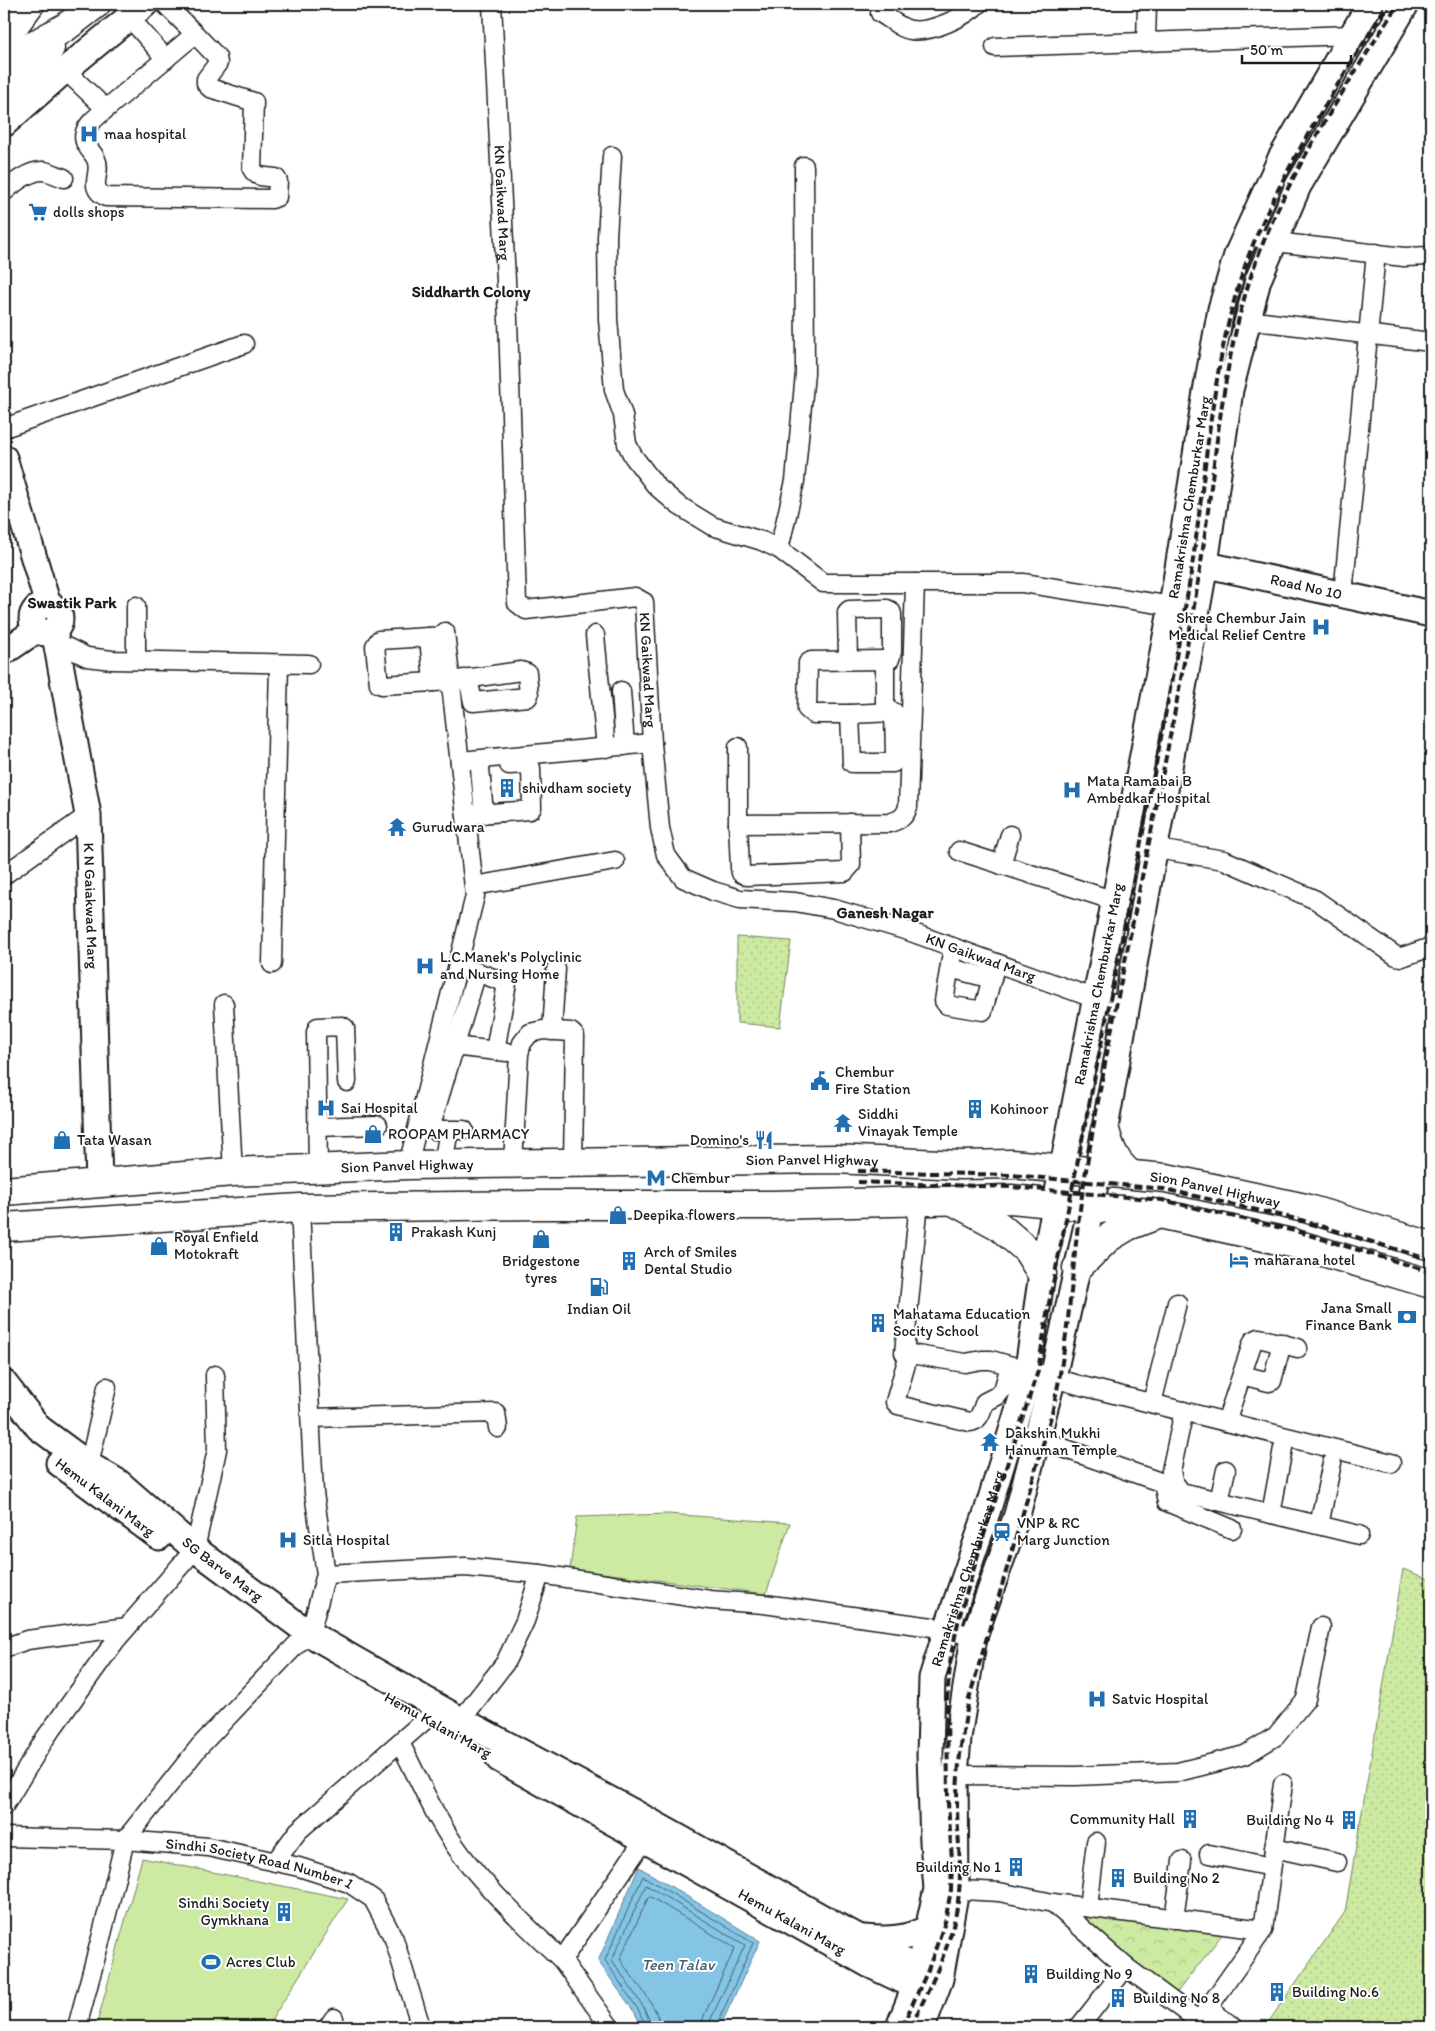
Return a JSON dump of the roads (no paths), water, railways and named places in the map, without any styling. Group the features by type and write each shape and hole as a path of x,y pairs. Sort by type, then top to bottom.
{"highway":[{"path":"4,69 11,31 11,4"},
{"path":"11,31 30,4"},
{"path":"4,94 38,65 66,27 96,4"},
{"path":"11,31 66,27"},
{"path":"1105,1130 1114,1158 1130,1174"},
{"name":"Sion Panvel Highway","path":"4,1191 233,1172 443,1164 836,1159 961,1165 1011,1164 1166,1178 1305,1208 1431,1246"},
{"path":"4,1227 300,1208 772,1205 1011,1199 1160,1214 1296,1244 1431,1284"},
{"path":"952,1201 999,1226 1027,1250 1042,1274"},
{"path":"1077,1268 1108,1238 1128,1226 1160,1214"}],"main road":[{"name":"Ramakrishna Chemburkar Marg","path":"927,1983 946,1889 944,1842 931,1739 932,1678 1011,1431 1019,1368 1042,1274 1181,559 1206,392 1221,309 1237,255 1281,158 1370,4"},
{"name":"Ramakrishna Chemburkar Marg","path":"944,1842 974,1636 1017,1515 1053,1377 1098,1172 1205,564 1230,390 1247,320 1258,280 1298,186 1406,4"},
{"path":"4,124 65,70 137,11"},
{"name":"K N Gaiakwad Marg","path":"4,458 88,815 99,1183"},
{"name":"K N Gaiakwad Marg","path":"4,516 44,624"},
{"name":"Road No 10","path":"1181,559 1431,614"},
{"path":"4,640 44,624"},
{"path":"4,652 44,624"},
{"path":"1151,713 1178,717"},
{"name":"SG Barve Marg","path":"4,1383 39,1428 83,1471 112,1489 192,1554"},
{"name":"Hemu Kalani Marg","path":"4,1404 30,1440 83,1471"},
{"name":"Hemu Kalani Marg","path":"192,1554 304,1639 434,1714 649,1832 861,1960 927,1983"},
{"path":"434,1714 462,1720 649,1832 859,1938 927,1983"},
{"path":"931,1739 958,1738"},
{"name":"Ramakrishna Chemburkar Marg","path":"927,1983 928,1928 946,1889"},
{"path":"859,1938 890,1940 911,1937 928,1928"},
{"path":"899,2027 927,1983"},
{"path":"922,2027 927,1983"}],"street":[{"path":"165,4 195,34 216,57 218,63 206,79 206,84 210,88 254,102 252,169 255,174 262,177 276,178 278,181 277,197 272,199 106,197 100,194 96,185 98,164 85,142 84,134 87,127 195,34"},
{"name":"KN Gaikwad Marg","path":"492,4 508,320 516,603 526,610 635,597 644,602 652,743 660,828 666,854 683,878 713,891 740,899 795,902 834,909 908,931 953,947 994,971 1126,1008"},
{"path":"880,13 910,30 932,28 968,14 978,4"},
{"path":"1146,42 1147,4"},
{"path":"137,11 166,59"},
{"path":"995,47 1352,35"},
{"path":"65,70 106,109"},
{"path":"612,156 607,237 608,319 612,381 623,415 628,444 633,456 656,486 678,505 712,526 762,541 779,550 823,583 1023,583 1172,606"},
{"path":"779,550 795,481 805,373 804,166"},
{"path":"4,192 22,178 44,171 64,178"},
{"path":"1246,235 1274,242 1404,257 1431,256"},
{"path":"1343,594 1376,253"},
{"path":"1247,320 1431,342"},
{"path":"4,428 244,344"},
{"path":"869,583 870,610"},
{"path":"896,712 913,629 915,583"},
{"path":"136,606 136,660"},
{"path":"848,660 847,612 849,610 891,611 892,656 884,660 808,662 806,709 813,714 896,712"},
{"path":"44,624 87,657 309,664"},
{"path":"892,629 913,629"},
{"path":"440,635 459,680 461,765 475,896 458,966 431,1125 434,1130 456,1130 443,1164"},
{"path":"440,635 379,640 375,646 380,685 459,680"},
{"path":"433,682 440,635"},
{"path":"595,635 606,748"},
{"path":"738,824 890,823 898,821 906,815 908,807 902,738 884,660"},
{"path":"272,964 279,664"},
{"path":"601,692 649,689"},
{"path":"621,691 625,746"},
{"path":"850,714 852,763 892,763 902,738"},
{"path":"461,765 652,743"},
{"path":"738,747 738,824 741,873 747,876 845,872 851,865 850,823"},
{"path":"461,765 480,768 528,764 531,768 533,804 530,810 466,815"},
{"path":"480,768 484,814"},
{"path":"4,874 88,815"},
{"path":"1001,865 1010,835"},
{"path":"1126,844 1224,860 1316,900 1396,956 1402,957 1431,947"},
{"path":"959,851 1115,901"},
{"path":"474,886 615,861"},
{"path":"950,968 994,971 983,1011 946,1005 944,1001 953,947"},
{"path":"458,966 505,981 507,985 496,1051"},
{"path":"552,1031 556,969"},
{"path":"408,1165 446,1045 477,972"},
{"path":"224,1004 233,1172"},
{"path":"318,1168 316,1032 318,1027 342,1026 345,1028 347,1082"},
{"path":"512,1163 519,1054 522,1043 530,1033 552,1031 571,1032 575,1036 573,1163"},
{"path":"446,1045 519,1054"},
{"path":"317,1128 378,1125"},
{"path":"904,1353 920,1202"},
{"path":"77,2027 125,1840 199,1747 304,1639 326,1574 314,1493 300,1208"},
{"path":"1152,1403 1177,1303"},
{"path":"1226,1422 1253,1341 1259,1338 1290,1345 1272,1381 1269,1382 1242,1375"},
{"path":"1019,1368 997,1396 985,1402 976,1421 970,1422 952,1418 898,1405 895,1402 908,1357 911,1354 965,1363 991,1360 1391,1463"},
{"path":"4,1806 46,1737 128,1627 192,1554 217,1450 214,1375"},
{"path":"83,1471 107,1388"},
{"path":"1184,1411 1171,1471 1173,1481 1181,1492 1359,1535"},
{"path":"311,1418 496,1413 498,1428"},
{"path":"1011,1431 1163,1483 1168,1502 1232,1529"},
{"path":"1271,1514 1282,1448"},
{"path":"1319,1525 1332,1462"},
{"path":"1219,1501 1226,1470"},
{"path":"977,1540 1005,1550"},
{"path":"326,1574 465,1567 540,1574 710,1600 764,1604 947,1629 974,1636"},
{"path":"462,1720 504,1663 525,1621 540,1574"},
{"path":"4,1648 27,1640 128,1627"},
{"path":"955,1775 1075,1776 1178,1772 1245,1754 1276,1736 1306,1700 1321,1627"},
{"path":"275,1862 298,1831 434,1714"},
{"path":"400,1743 446,1833 468,1863 507,1906 562,1960 610,2027"},
{"path":"1200,2019 1262,1930 1283,1784"},
{"path":"562,1960 649,1832"},
{"name":"Sindhi Society Road Number 1","path":"4,1837 125,1840 208,1847 299,1867 349,1883 373,1899 394,1939 421,2027"},
{"path":"1088,1907 1096,1842"},
{"path":"1274,1848 1337,1862"},
{"path":"1209,1854 1271,1867"},
{"path":"1174,1918 1182,1861"},
{"path":"946,1889 999,1892 1053,1902 1262,1930"},
{"path":"1053,1902 1126,1967 1200,2019 1233,2027"},
{"path":"1079,2027 1126,1967"}],"water":[{"name":"Teen Talav","path":"639,1867 760,1941 720,2027 642,2027 635,2013 598,1961"}],"railway":[{"path":"902,2027 928,1970 945,1922 951,1890 952,1860 948,1803 947,1699 951,1655 959,1618 986,1528 1038,1371 1048,1308 1171,686 1194,553 1211,418 1227,329 1239,285 1254,242 1283,180 1316,120 1388,4"},
{"path":"911,2027 941,1961 957,1910 960,1881 957,1804 958,1778 962,1738 969,1699 1052,1413 1057,1389 1065,1342 1078,1224 1087,1166 1109,1043 1185,658 1203,550 1220,419 1236,332 1261,248 1290,185 1324,123 1398,4"},
{"path":"858,1171 1011,1175 1164,1189 1301,1220 1431,1260"},
{"path":"858,1182 1011,1187 1162,1200 1299,1232 1431,1272"}],"place":[{"name":"maa hospital","path":"89,134"},
{"name":"dolls shops","path":"38,212"},
{"name":"Shree Chembur Jain Medical Relief Centre","path":"1321,627"},
{"name":"shivdham society","path":"507,788"},
{"name":"Mata Ramabai B Ambedkar Hospital","path":"1072,790"},
{"name":"Gurudwara","path":"397,827"},
{"name":"L.C.Manek's Polyclinic and Nursing Home","path":"425,966"},
{"name":"Chembur Fire Station","path":"820,1081"},
{"name":"Sai Hospital","path":"326,1108"},
{"name":"Kohinoor","path":"975,1109"},
{"name":"Siddhi Vinayak Temple","path":"843,1123"},
{"name":"ROOPAM PHARMACY","path":"373,1134"},
{"name":"Tata Wasan","path":"62,1140"},
{"name":"Domino's","path":"764,1140"},
{"name":"Chembur","path":"656,1178"},
{"name":"Deepika flowers","path":"618,1215"},
{"name":"Prakash Kunj","path":"396,1232"},
{"name":"Bridgestone tyres","path":"541,1239"},
{"name":"Royal Enfield Motokraft","path":"159,1246"},
{"name":"maharana hotel","path":"1239,1260"},
{"name":"Arch of Smiles Dental Studio","path":"629,1261"},
{"name":"Indian Oil","path":"599,1287"},
{"name":"Jana Small Finance Bank","path":"1407,1317"},
{"name":"Mahatama Education Socity School","path":"878,1323"},
{"name":"Dakshin Mukhi Hanuman Temple","path":"990,1442"},
{"name":"VNP & RC Marg Junction","path":"1002,1532"},
{"name":"Sitla Hospital","path":"288,1540"},
{"name":"Satvic Hospital","path":"1097,1699"},
{"name":"Community Hall","path":"1190,1819"},
{"name":"Building No 4","path":"1349,1820"},
{"name":"Building No 1","path":"1016,1867"},
{"name":"Building No 2","path":"1118,1878"},
{"name":"Sindhi Society Gymkhana","path":"284,1912"},
{"name":"Acres Club","path":"211,1962"},
{"name":"Building No 9","path":"1031,1974"},
{"name":"Building No.6","path":"1277,1992"},
{"name":"Building No 8","path":"1118,1998"}],"district":[{"name":"Siddharth Colony","path":"471,291"},
{"name":"Swastik Park","path":"72,602"},
{"name":"Ganesh Nagar","path":"885,912"}]}
